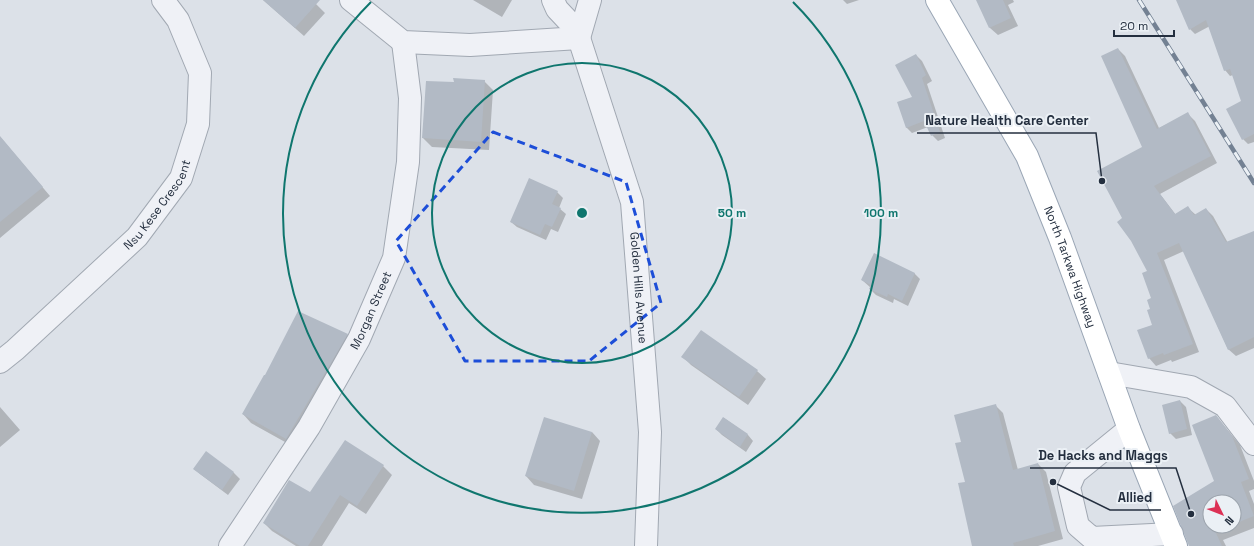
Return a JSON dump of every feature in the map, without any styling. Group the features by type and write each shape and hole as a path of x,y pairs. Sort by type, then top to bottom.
{"main road":[{"name":"North Tarkwa Highway","path":"937,0 1027,156 1060,238 1129,429 1174,540"}],"street":[{"name":"Nsu Kese Crescent","path":"0,362 15,350 137,237 181,178 198,124 200,73 178,20 163,0"},
{"path":"351,0 403,42 470,45 579,38 590,0"},
{"name":"Golden Hills Avenue","path":"553,0 557,9 573,26 579,38 632,202 650,432 646,546"},
{"name":"Morgan Street","path":"230,546 309,427 359,339 394,258 408,162 409,138 410,98 403,42"},
{"path":"1109,373 1191,387 1225,406 1254,444"},
{"path":"1129,429 1075,473 1069,487 1078,526 1092,538 1174,540"}],"highlighted area":[{"path":"493,132 626,182 661,303 589,361 465,361 396,241"}],"building":[{"path":"263,0 320,0 295,28"},
{"path":"976,0 1003,0 1011,18 989,28"},
{"path":"1176,0 1254,0 1254,134 1242,140 1226,109 1241,101 1230,69 1224,71 1206,20 1189,30"},
{"path":"1118,48 1157,129 1188,112 1211,156 1154,186 1175,214 1188,206 1194,215 1206,208 1226,242 1254,231 1254,337 1228,350 1179,243 1157,253 1193,344 1164,355 1163,353 1148,359 1137,330 1152,325 1147,310 1150,309 1147,300 1151,298 1142,273 1147,271 1131,241 1117,222 1122,218 1097,171 1142,147 1101,56"},
{"path":"916,54 926,75 922,78 940,132 931,136 924,121 906,128 897,102 912,97 895,65"},
{"path":"453,78 485,80 481,142 422,138 426,81 454,82"},
{"path":"0,136 43,187 0,222"},
{"path":"529,178 558,191 552,204 561,208 552,227 545,224 540,235 510,222"},
{"path":"874,253 915,273 902,301 888,294 887,297 869,289 871,285 861,280"},
{"path":"298,311 348,334 286,439 242,414 265,375"},
{"path":"701,330 758,370 739,397 681,357"},
{"path":"1180,400 1187,429 1169,434 1162,405"},
{"path":"996,404 1013,470 1038,463 1055,531 1013,543 1014,546 972,546 958,483 965,482 955,443 961,442 954,415"},
{"path":"1216,415 1232,436 1249,479 1241,482 1254,516 1242,521 1242,494 1202,494 1202,534 1216,534 1222,546 1189,546 1173,506 1214,481 1192,425"},
{"path":"544,417 592,432 574,491 525,476"},
{"path":"723,417 748,434 740,447 715,429"},
{"path":"345,440 384,465 357,506 340,495 308,546 300,546 263,523 289,480 310,492"},
{"path":"206,451 234,472 222,490 193,469"}],"railway":[{"path":"1139,0 1254,183"}],"place":[{"name":"Nature Health Care Center","path":"1102,181"},
{"name":"Allied","path":"1053,482"},
{"name":"De Hacks and Maggs","path":"1191,514"}]}
